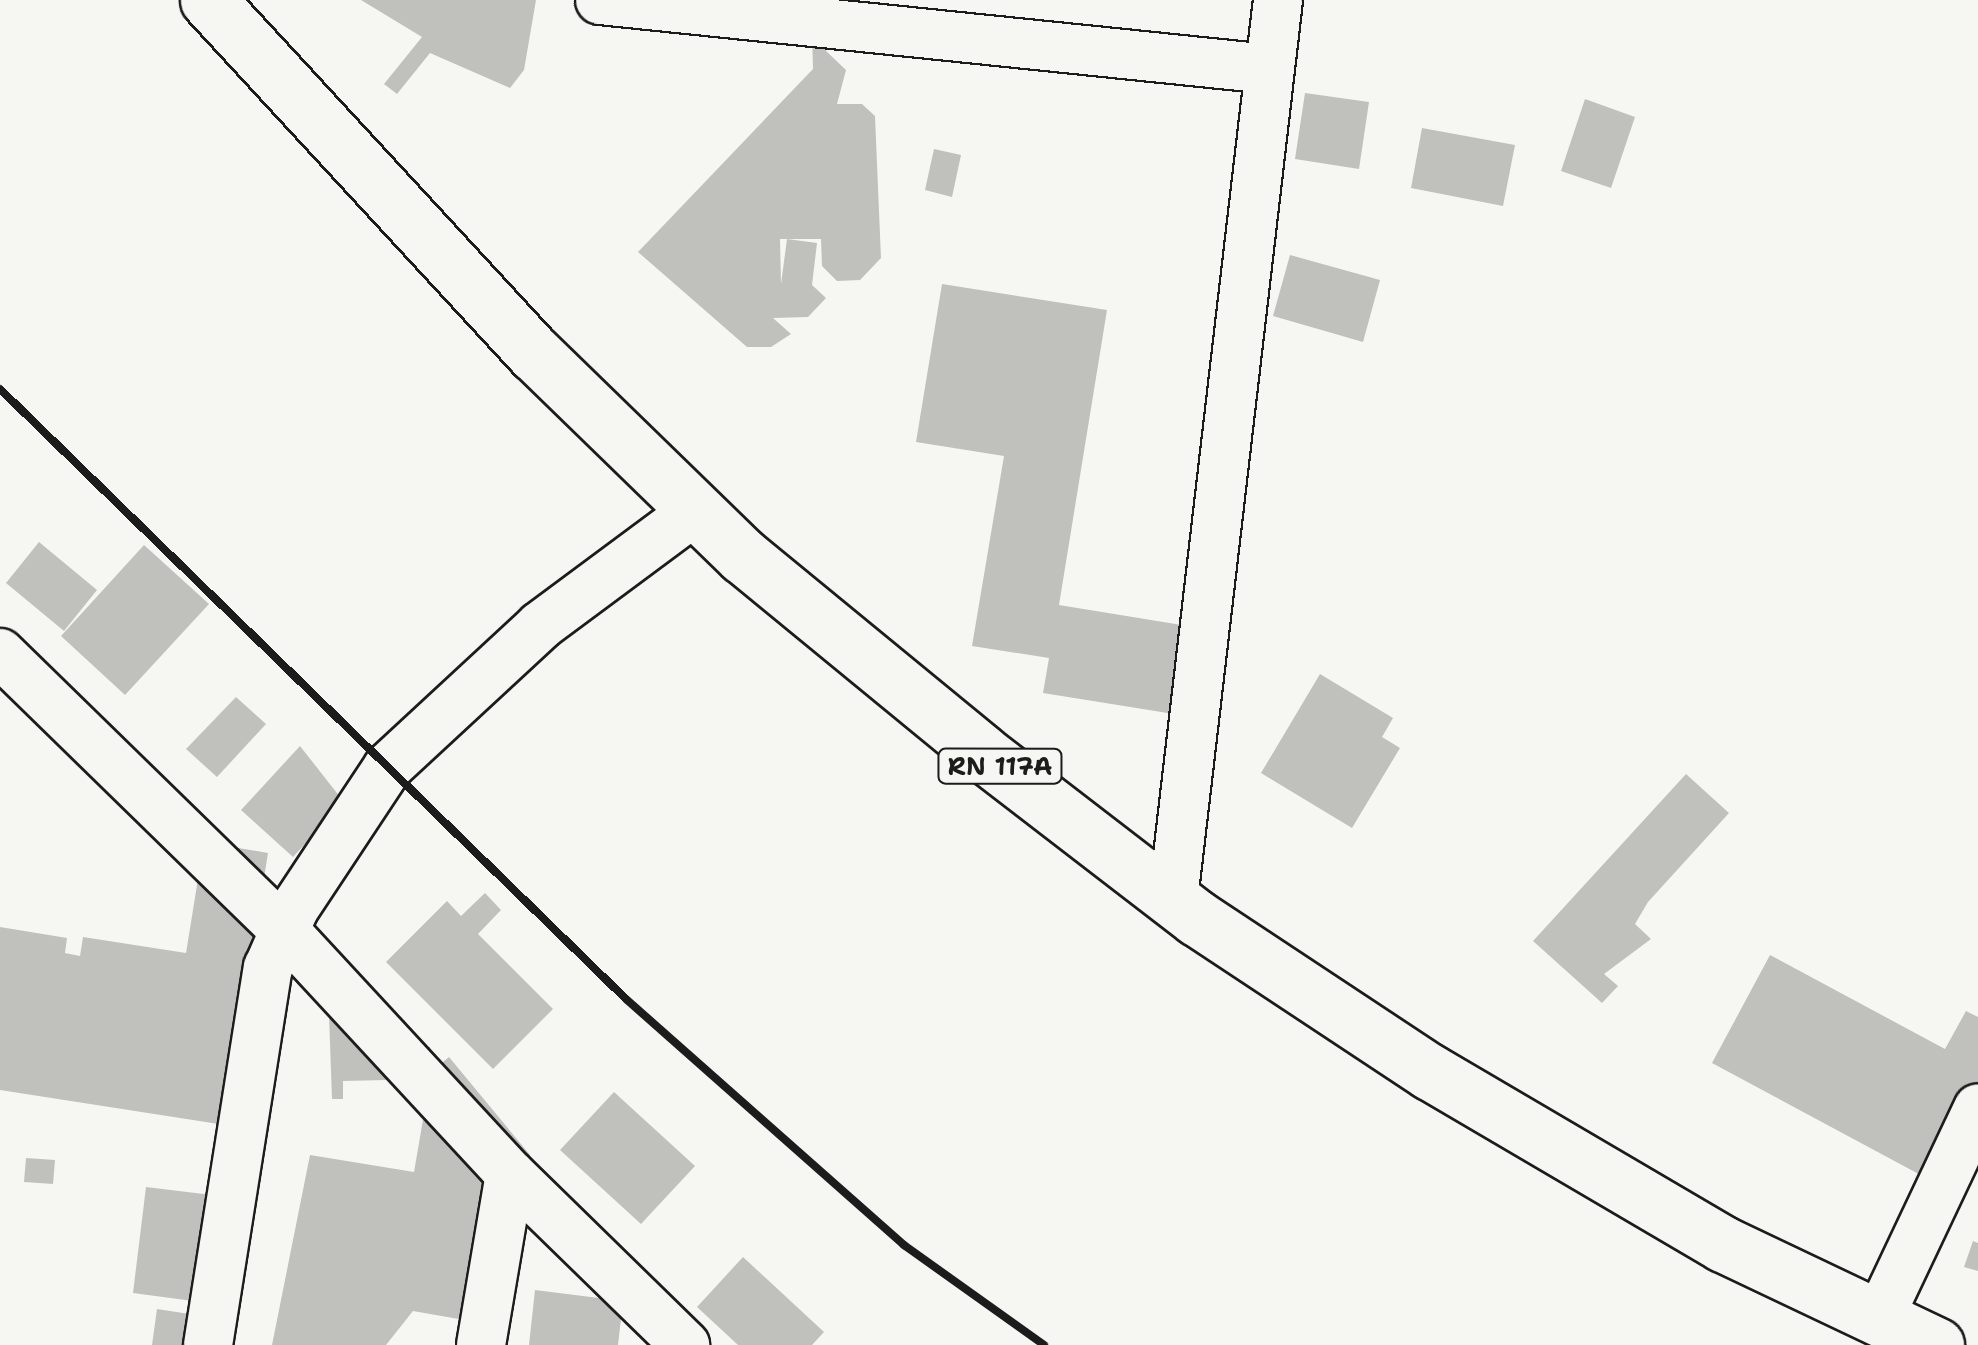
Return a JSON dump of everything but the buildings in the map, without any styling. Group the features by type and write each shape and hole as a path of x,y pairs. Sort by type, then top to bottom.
{"main road":[{"name":"RN 117A","path":"208,0 534,353 696,510 980,751 1173,899 1430,1072 1724,1244 1936,1345"}],"street":[{"path":"600,0 1269,69"},
{"path":"1173,899 1278,0"},
{"path":"208,1345 268,968 284,930 388,767 540,626 696,510"},
{"path":"0,653 284,930 510,1174 685,1345"},
{"path":"1878,1320 1978,1108"},
{"path":"481,1345 510,1174"}],"railway":[{"path":"0,389 627,1000 904,1245 1044,1345"}]}
